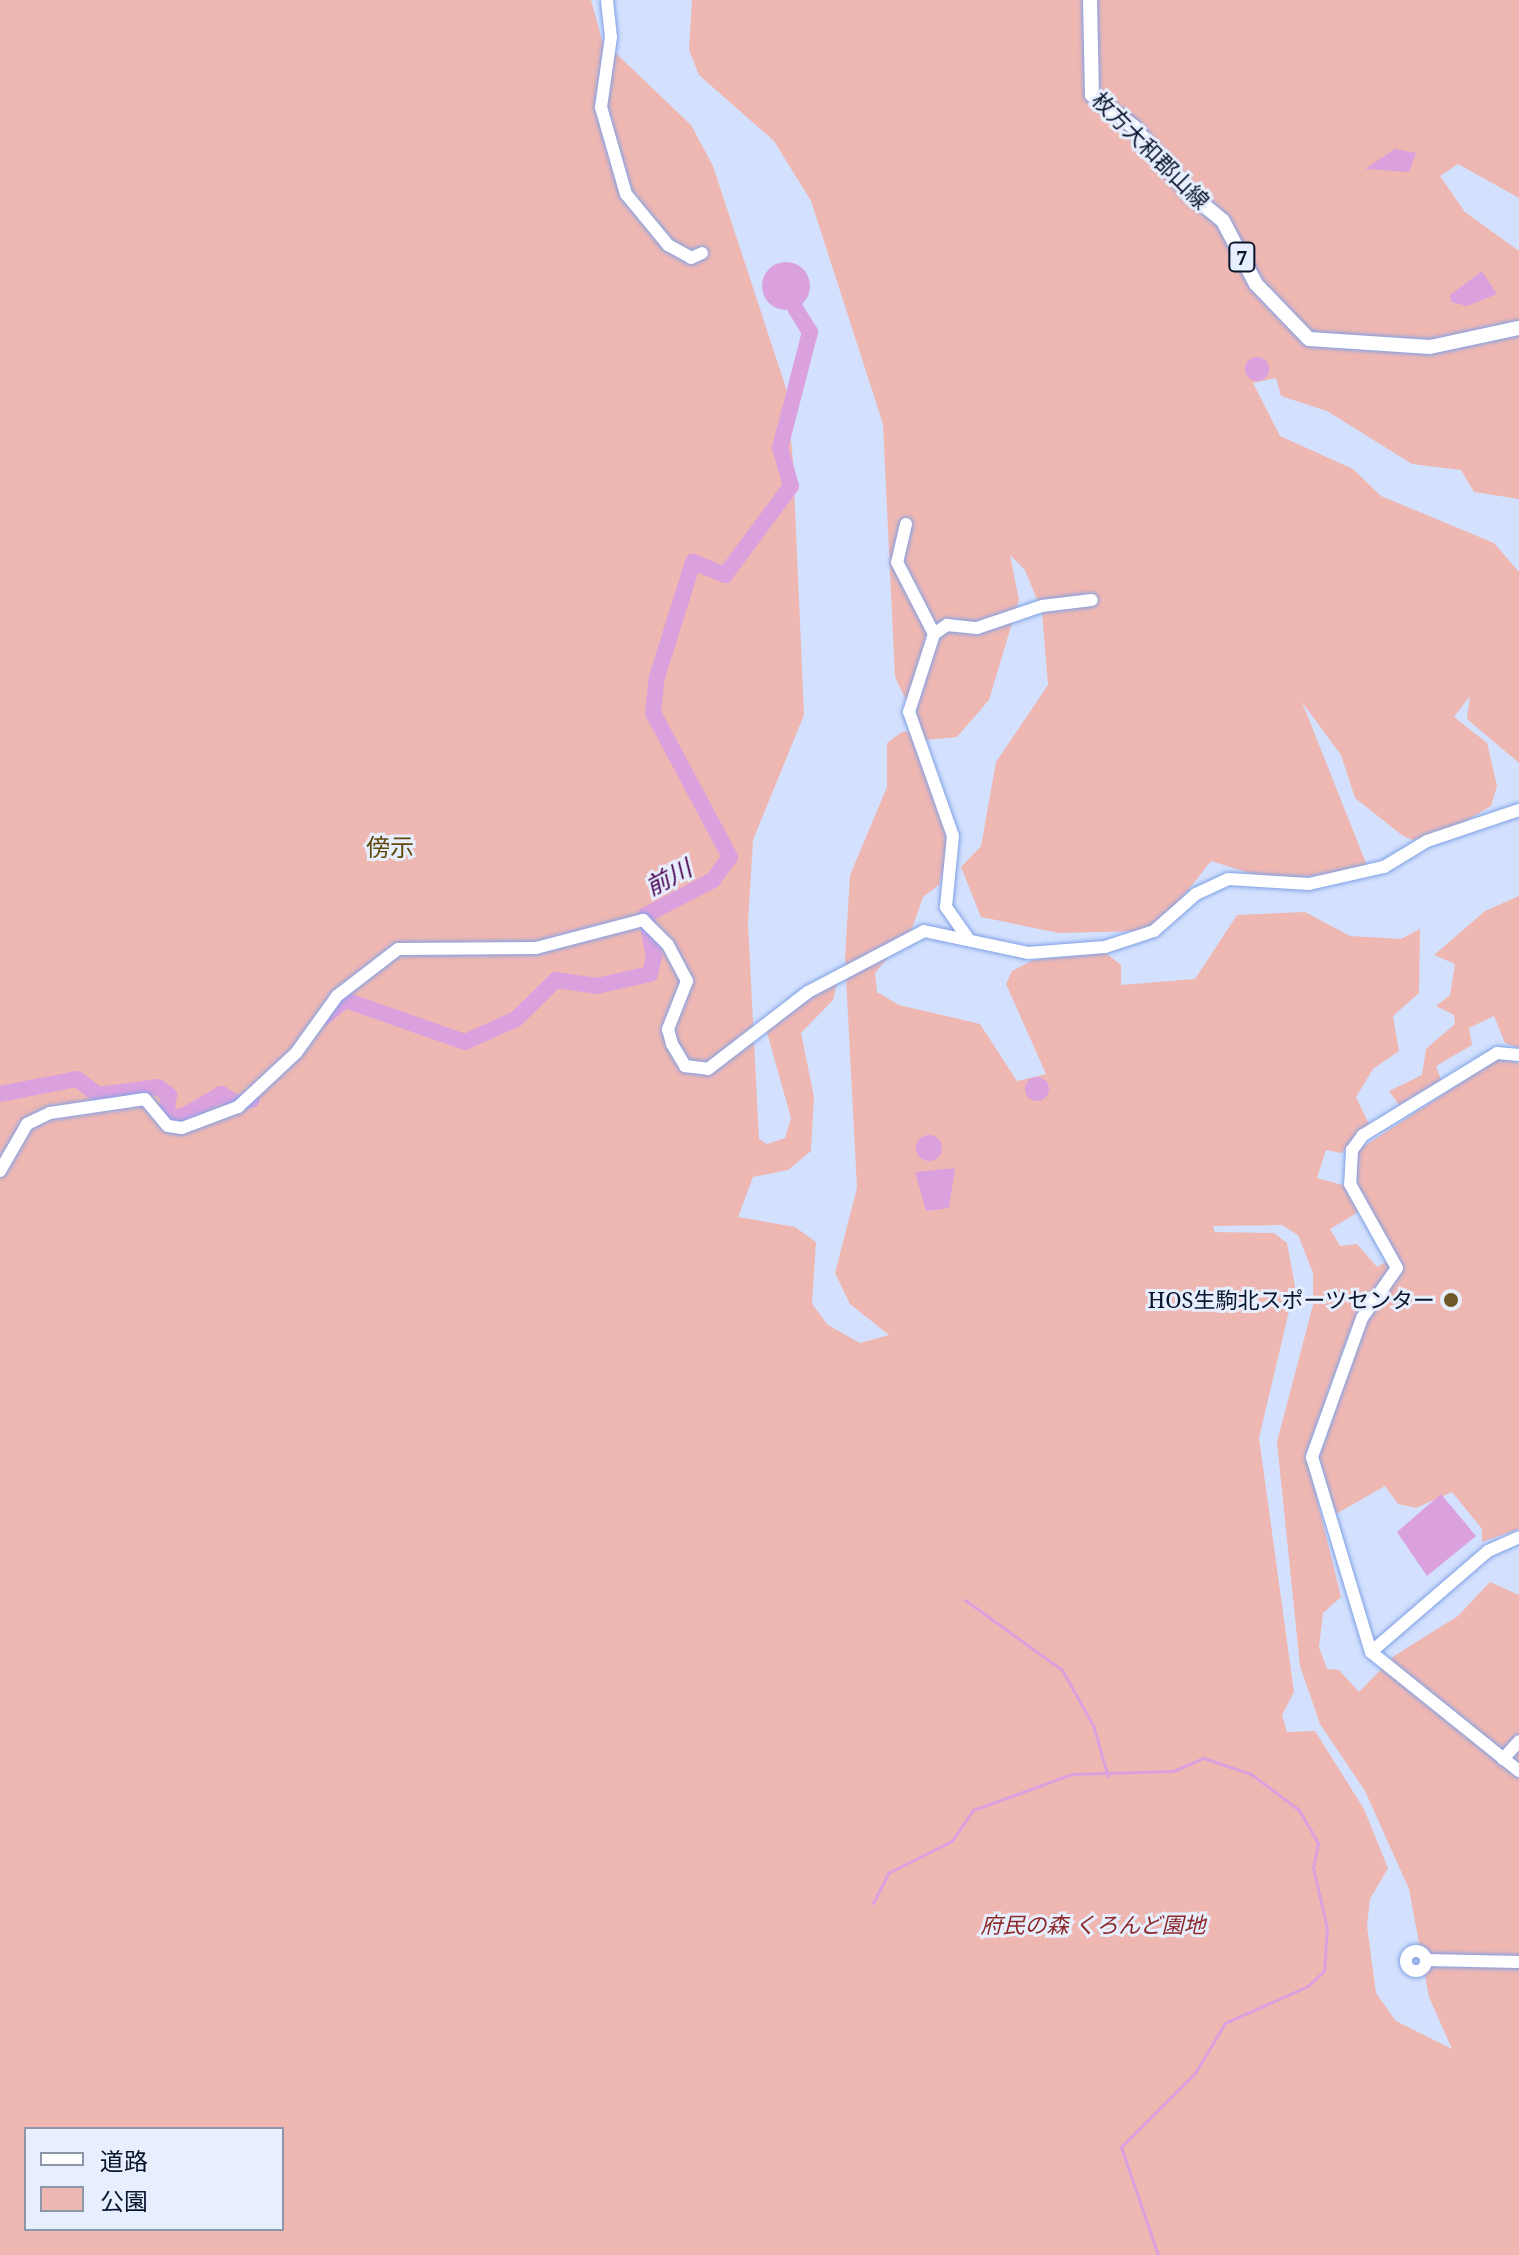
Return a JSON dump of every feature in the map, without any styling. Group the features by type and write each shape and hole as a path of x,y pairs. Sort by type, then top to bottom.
{"main road":[{"name":"枚方大和郡山線","path":"1090,0 1092,95 1134,127 1188,192 1223,221 1256,284 1309,339 1430,347 1519,328"}],"street":[{"path":"607,0 611,37 601,107 626,194 668,245 691,258 702,253"},
{"path":"906,524 897,562 934,634"},
{"path":"967,937 946,907 953,836 909,712 934,634 947,625 977,628 1042,606 1092,600"},
{"path":"0,1171 27,1124 50,1113 145,1099 168,1126 182,1128 242,1104 296,1053 337,996 398,949 536,948 646,922 685,974 687,987 668,1029 678,1058 694,1069 720,1063 808,992 911,936 938,931 1028,953 1105,947 1154,931 1196,894 1228,879 1309,884 1384,867 1427,841 1519,810"},
{"path":"1519,1055 1503,1051 1488,1058 1363,1135 1348,1158 1350,1184 1397,1268 1362,1318 1312,1457 1371,1652 1519,1771"},
{"path":"1371,1652 1488,1551 1519,1537"},
{"path":"1503,1759 1519,1741"},
{"path":"1426,1960 1519,1962"}],"green space":[{"name":"府民の森 くろんど園地","path":"0,0 591,0 602,40 691,125 713,166 786,388 793,461 804,715 753,840 748,923 759,1139 767,1144 785,1138 791,1118 766,1029 838,979 833,1000 801,1033 814,1097 811,1151 788,1170 753,1177 738,1217 795,1227 816,1242 812,1304 828,1325 860,1343 889,1335 850,1304 835,1273 857,1188 845,958 850,875 887,787 887,743 902,732 916,731 950,848 939,885 923,897 912,929 875,973 877,992 899,1005 980,1024 1017,1081 1046,1074 1006,984 1012,971 1033,960 1106,953 1121,965 1121,985 1195,979 1237,915 1305,912 1350,936 1401,939 1420,929 1419,993 1393,1016 1399,1051 1373,1069 1356,1097 1369,1124 1342,1153 1326,1150 1317,1178 1346,1186 1360,1211 1330,1229 1340,1246 1357,1244 1377,1267 1389,1260 1392,1270 1351,1329 1306,1454 1341,1597 1323,1613 1319,1647 1327,1669 1339,1670 1359,1692 1394,1656 1458,1616 1490,1582 1519,1595 1519,2255 0,2255","holes":["1282,1225 1298,1235 1313,1273 1313,1305 1277,1442 1300,1666 1320,1724 1365,1791 1409,1889 1429,1997 1452,2049 1396,2021 1376,1993 1367,1926 1370,1899 1388,1868 1364,1809 1315,1731 1287,1732 1282,1715 1294,1692 1259,1438 1295,1286 1287,1243 1274,1233 1215,1232 1213,1226"]},
{"path":"692,0 1519,0 1519,198 1458,164 1440,176 1465,212 1519,251 1519,499 1474,492 1461,470 1412,464 1327,411 1281,396 1276,378 1253,383 1280,436 1353,469 1381,496 1494,543 1519,572 1519,763 1467,719 1470,696 1454,717 1487,743 1497,786 1491,806 1456,827 1413,840 1403,836 1355,798 1341,755 1302,702 1368,868 1275,881 1211,861 1166,918 1141,931 1059,933 981,917 961,867 981,846 996,762 1048,685 1042,612 1025,570 1010,555 1019,600 989,700 957,737 925,740 895,677 883,424 811,201 774,141 699,75 689,50"},
{"path":"1519,896 1519,1048 1505,1043 1494,1016 1469,1028 1472,1045 1436,1066 1441,1080 1399,1105 1389,1091 1422,1075 1426,1049 1455,1024 1454,1015 1436,1006 1450,995 1455,964 1434,955 1485,911"},
{"name":"HOS生駒北スポーツセンター","path":"1499,1058 1519,1063 1519,1529 1482,1542 1482,1529 1452,1492 1416,1508 1398,1504 1385,1486 1336,1514 1319,1458 1364,1326 1401,1269 1353,1177 1358,1150"}],"shaded area":[{"path":"1395,149 1416,153 1409,172 1365,169"},
{"path":"786,262 795,263 803,269 809,277 809,295 803,303 795,309 786,310 777,309 769,303 763,295 762,286 763,277 769,269 777,263"},
{"path":"1482,271 1497,294 1467,306 1451,302 1450,295"},
{"path":"1257,357 1266,360 1269,369 1266,378 1257,381 1248,378 1245,369 1248,360"},
{"path":"1037,1077 1045,1081 1049,1089 1045,1097 1037,1101 1029,1097 1025,1089 1029,1081"},
{"path":"929,1135 938,1139 942,1148 938,1157 929,1161 920,1157 916,1148 920,1139"},
{"path":"955,1168 949,1208 926,1211 915,1172"},
{"path":"1441,1494 1476,1536 1427,1576 1397,1532"}],"waterway":[{"name":"前川","path":"324,1017 345,1000 465,1042 516,1019 556,980 597,986 650,974 654,957 646,915 713,880 730,857 653,713 657,677 693,562 725,575 791,486 780,448 810,332 795,308"},
{"name":"前川","path":"0,1094 77,1079 98,1095 158,1087 169,1095 166,1114 180,1118 221,1094 236,1103 252,1100"},
{"path":"965,1600 1062,1670 1093,1725 1108,1777"},
{"path":"873,1903 888,1873 952,1841 973,1810 1072,1774 1173,1771 1204,1758 1251,1774 1299,1810 1318,1843 1313,1868 1327,1928 1324,1971 1308,1986 1225,2023 1195,2073 1121,2147 1158,2255"}],"place":[{"name":"HOS生駒北スポーツセンター","path":"1451,1300"}],"district":[{"name":"傍示","path":"390,847"}]}
